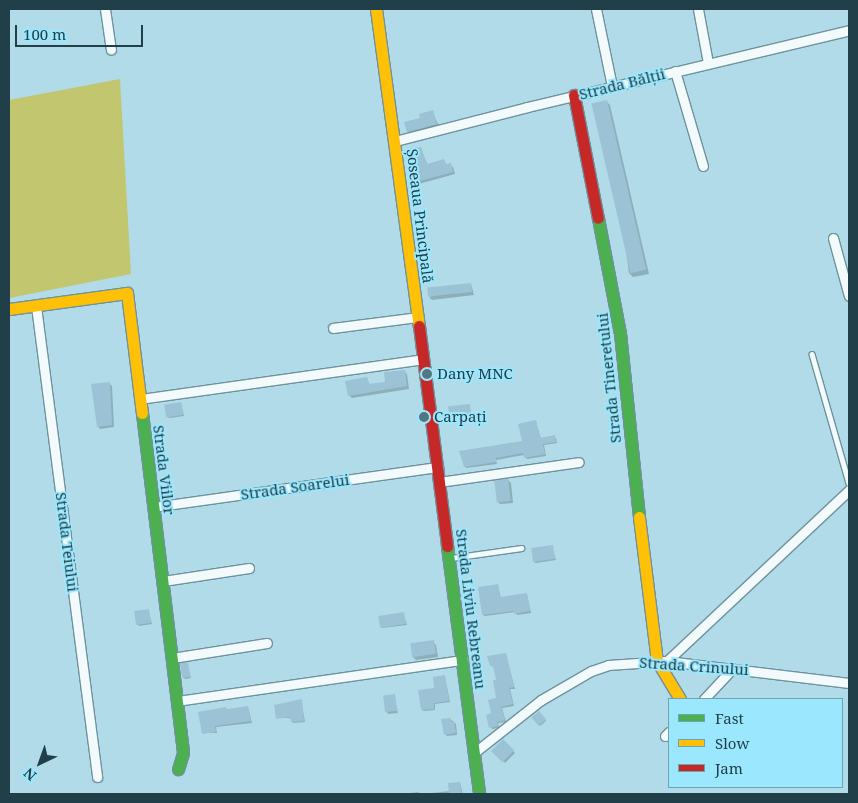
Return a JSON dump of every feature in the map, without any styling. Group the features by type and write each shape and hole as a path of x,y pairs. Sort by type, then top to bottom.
{"street":[{"path":"105,9 111,50"},
{"name":"Șoseaua Principală","path":"376,9 432,428"},
{"path":"596,9 612,86"},
{"path":"698,9 708,63"},
{"name":"Strada Bălții","path":"395,141 574,95 849,30"},
{"path":"675,71 703,166"},
{"name":"Strada Tineretului","path":"574,95 620,333 638,507 662,661"},
{"path":"833,238 849,296"},
{"name":"Strada Viilor","path":"9,309 127,293 183,753 178,769"},
{"name":"Strada Teiului","path":"36,306 97,777"},
{"path":"333,328 418,317"},
{"path":"140,399 424,359"},
{"name":"Strada Liviu Rebreanu","path":"432,428 479,794"},
{"path":"439,482 579,462"},
{"name":"Strada Soarelui","path":"153,507 438,467"},
{"path":"680,698 662,661 849,490"},
{"path":"163,581 249,568"},
{"path":"172,658 267,643"},
{"path":"177,701 463,660"},
{"name":"Strada Crinului","path":"475,752 541,700 591,671 608,665 662,661 849,683"},
{"path":"705,698 733,668"}],"lane":[{"path":"812,354 849,483"},
{"path":"450,558 521,548"}],"path":[{"path":"9,773 11,794"},
{"path":"97,777 108,794"}],"green space":[{"path":"120,79 131,274 9,298 9,100"}],"building":[{"path":"607,100 646,270 631,273 591,104"},
{"path":"433,110 437,124 407,132 404,122 420,118 419,114"},
{"path":"421,147 427,164 444,159 446,164 451,163 453,172 412,183 407,149"},
{"path":"471,283 472,292 428,297 427,288"},
{"path":"405,370 407,386 348,396 345,381 367,377 369,384 385,382 384,372"},
{"path":"110,382 112,425 97,427 91,384"},
{"path":"181,402 183,415 166,417 164,405"},
{"path":"470,404 471,413 449,415 448,406"},
{"path":"536,420 540,438 555,435 556,442 543,444 545,454 524,458 523,453 496,458 496,462 464,467 459,451 522,441 518,424"},
{"path":"508,478 511,501 497,503 494,480"},
{"path":"553,545 555,559 533,562 531,548"},
{"path":"498,584 500,597 527,593 530,611 514,614 513,611 482,615 478,587"},
{"path":"149,609 151,623 136,625 134,611"},
{"path":"404,612 406,624 380,628 378,616"},
{"path":"434,640 436,654 412,657 410,643"},
{"path":"506,653 514,687 509,688 513,704 501,707 505,720 497,722 498,726 489,728 486,715 491,713 488,700 496,698 493,680 496,680 493,666 490,666 487,656"},
{"path":"188,662 190,677 182,678 180,663"},
{"path":"445,675 449,701 434,703 434,709 421,710 418,690 434,688 433,677"},
{"path":"395,694 397,711 385,712 383,695"},
{"path":"302,699 304,721 291,722 290,717 276,719 274,705"},
{"path":"248,706 251,721 215,726 216,732 202,734 198,712 226,707 227,709"},
{"path":"539,711 546,719 539,726 531,718"},
{"path":"451,718 451,722 454,721 456,733 444,735 441,719"},
{"path":"503,739 514,750 502,762 491,751"},
{"path":"460,782 462,794 449,794 448,783"}],"traffic: fast":[{"path":"598,218 620,333 639,517"},
{"path":"142,413 183,753 178,769"},
{"path":"447,546 479,794"}],"traffic: slow":[{"path":"376,9 419,326"},
{"path":"9,309 127,293 142,413"},
{"path":"639,517 657,661 679,698"}],"traffic: jam":[{"path":"574,95 598,218"},
{"path":"419,326 447,546"}],"place":[{"name":"Dany MNC","path":"427,374"},
{"name":"Carpați","path":"424,417"}]}
